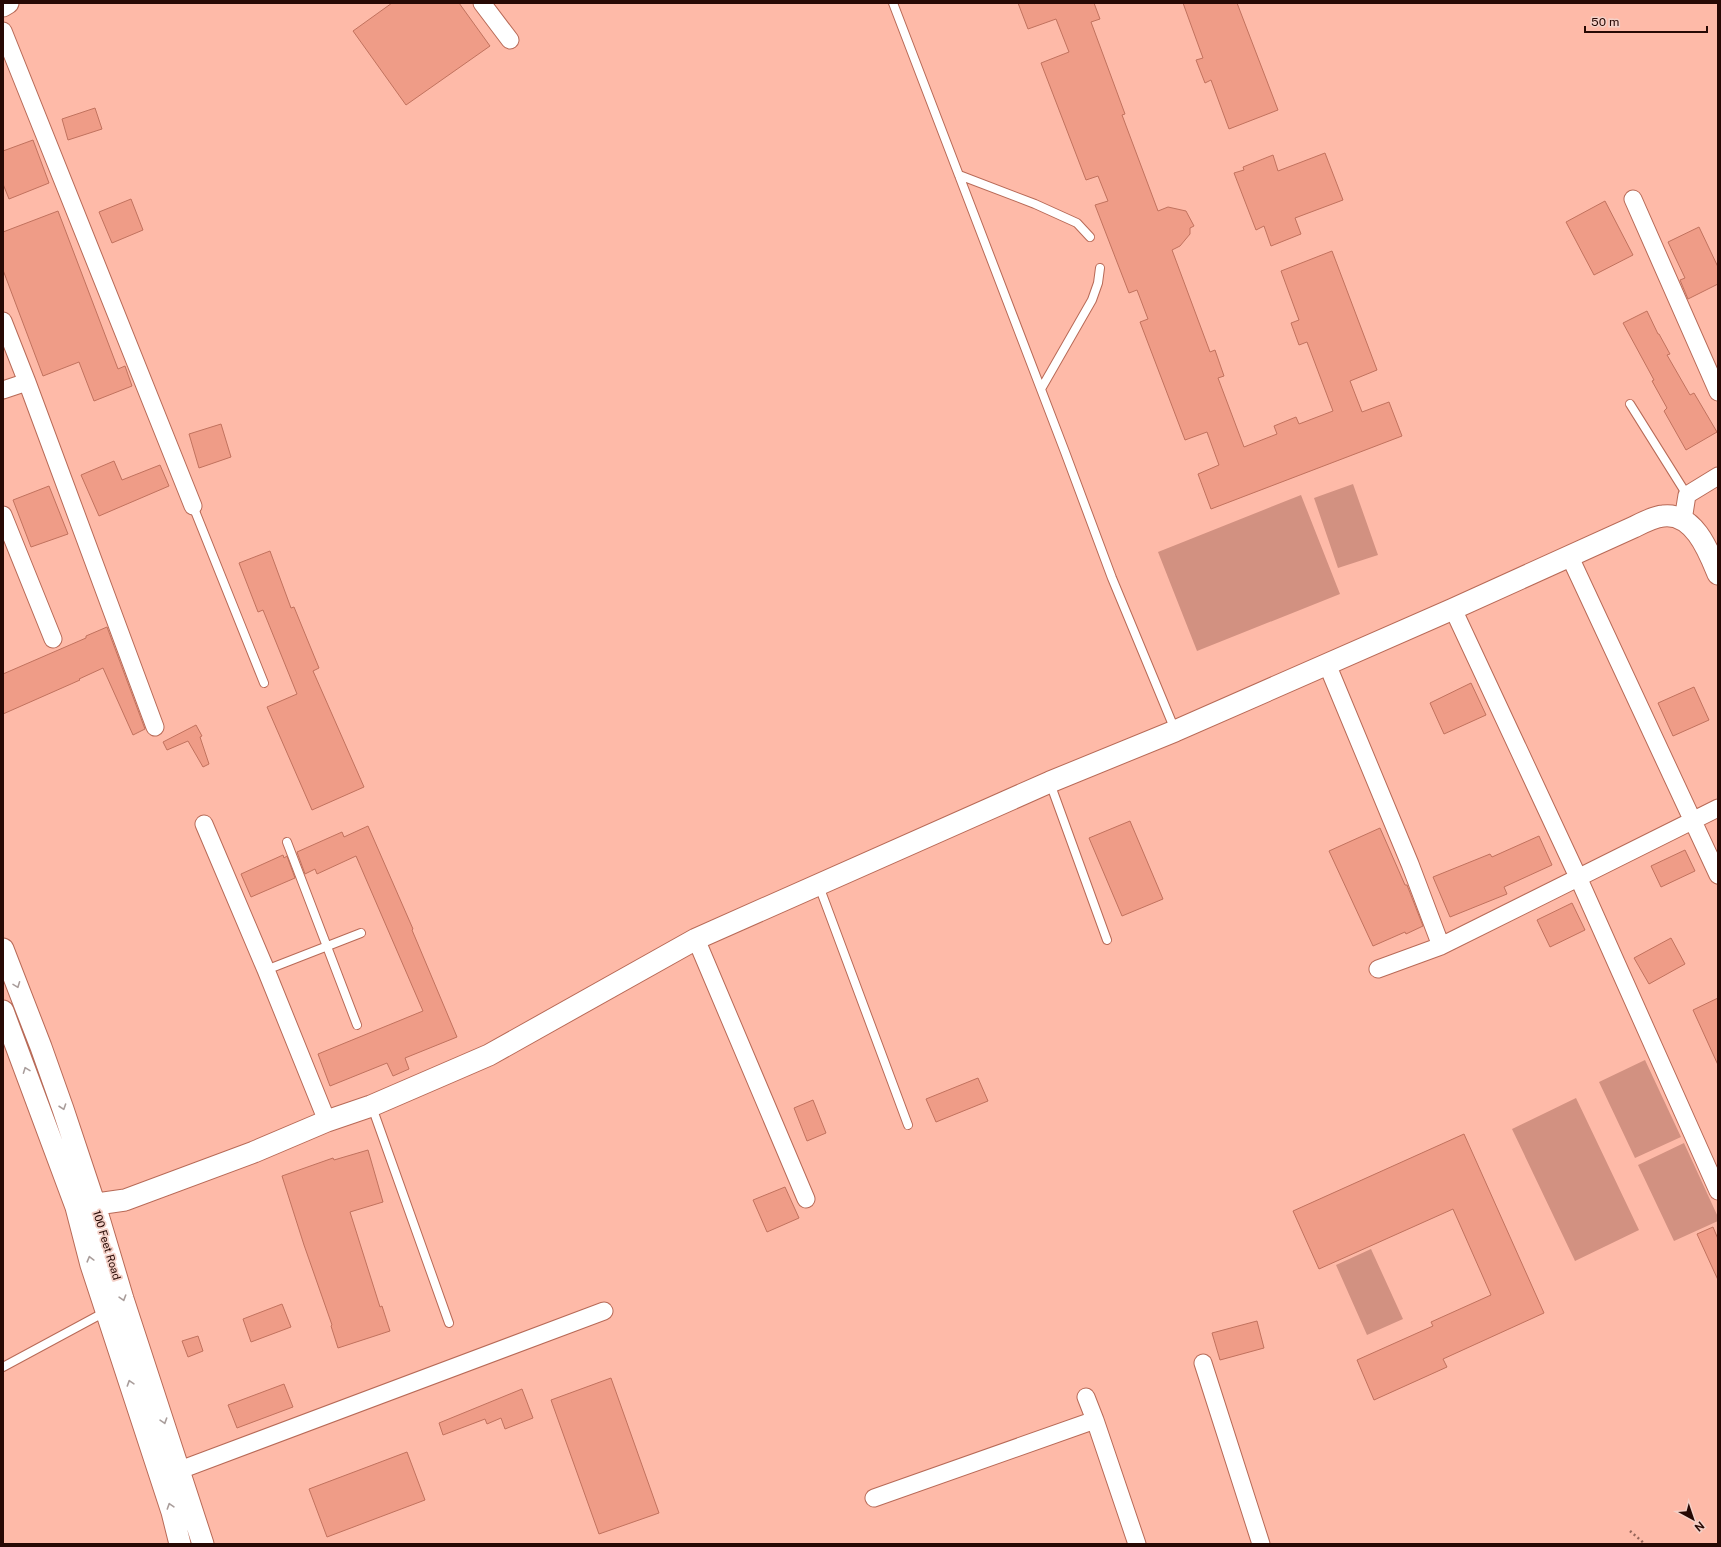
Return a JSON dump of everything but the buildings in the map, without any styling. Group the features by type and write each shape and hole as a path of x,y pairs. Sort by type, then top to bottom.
{"street":[{"path":"3,6 8,3"},
{"path":"482,3 510,40"},
{"path":"3,30 193,506"},
{"path":"1633,199 1718,392"},
{"path":"3,321 155,727"},
{"path":"3,390 27,382"},
{"path":"1683,520 1687,495 1718,476"},
{"path":"3,515 53,640"},
{"path":"86,1206 125,1200 254,1152 327,1121 371,1106 492,1054 696,938 1050,782 1175,731 1453,609 1634,526 1663,516 1683,520 1695,531 1705,545 1718,574"},
{"path":"1569,555 1718,875"},
{"path":"1453,609 1578,877 1718,1189"},
{"path":"1327,664 1410,864 1441,946"},
{"path":"1378,969 1441,946 1718,808"},
{"path":"204,824 266,970 327,1121"},
{"path":"696,938 806,1199"},
{"name":"100 Feet Road","path":"3,949 44,1054 86,1206 92,1265 172,1512 180,1544"},
{"name":"100 Feet Road","path":"3,1011 86,1206 123,1299 203,1544"},
{"path":"180,1470 604,1311"},
{"path":"1203,1363 1261,1544"},
{"path":"1086,1397 1137,1544"},
{"path":"874,1498 1095,1420"}],"lane":[{"path":"893,3 1112,578 1175,731"},
{"path":"959,175 1035,204 1077,223 1090,237"},
{"path":"1041,389 1092,300 1098,283 1100,268"},
{"path":"1630,404 1687,495"},
{"path":"193,506 264,683"},
{"path":"1050,782 1107,940"},
{"path":"287,842 357,1025"},
{"path":"818,884 908,1125"},
{"path":"266,970 361,933"},
{"path":"371,1106 449,1323"},
{"path":"3,1367 108,1311"}],"path":[{"path":"1630,1531 1645,1544"}],"shaded area":[{"path":"1353,484 1378,555 1338,568 1314,498"},
{"path":"1301,495 1340,594 1197,651 1158,552"},
{"path":"1645,1060 1681,1137 1635,1158 1599,1082"},
{"path":"1576,1098 1639,1230 1575,1261 1512,1129"},
{"path":"1684,1143 1718,1217 1718,1221 1674,1241 1638,1165"},
{"path":"1371,1249 1403,1319 1367,1335 1336,1265"}]}
